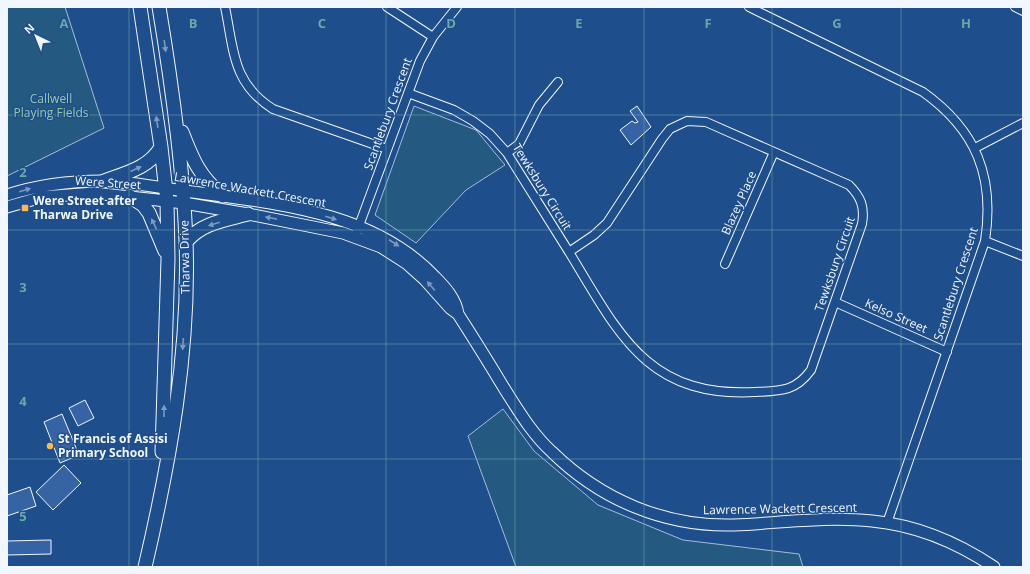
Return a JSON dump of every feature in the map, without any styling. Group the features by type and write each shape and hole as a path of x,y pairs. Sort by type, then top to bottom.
{"main road":[{"name":"Tharwa Drive","path":"140,7 162,147 166,195 168,280 164,431 158,506"},
{"name":"Tharwa Drive","path":"145,567 174,430 186,282 184,197 176,117 160,7"},
{"path":"176,117 196,166 210,186 222,196"},
{"path":"104,181 148,163 156,157 162,147"},
{"path":"129,196 143,205 149,213 168,259"},
{"path":"186,242 193,233 204,227 248,214"}],"street":[{"path":"226,7 238,69 244,83 260,100 273,109 388,148"},
{"path":"387,7 433,37"},
{"name":"Scantlebury Crescent","path":"358,231 420,61 433,37 457,7"},
{"name":"Scantlebury Crescent","path":"749,7 923,92 941,105 957,120 975,148 984,170 988,193 989,217 985,241 887,523"},
{"path":"1015,7 1023,12"},
{"path":"507,153 519,144 539,105 558,82"},
{"name":"Tewksbury Circuit","path":"408,93 454,110 473,121 490,134 507,153 568,252 614,324 637,353 672,378 712,391 735,393 771,392 784,390 794,386 804,379 811,370 862,224 864,213 862,202 857,193 849,185 706,122 687,121 676,126 662,139 607,223 594,235 568,252"},
{"path":"975,148 1023,123"},
{"name":"Blazey Place","path":"725,264 774,152"},
{"name":"Were Street","path":"7,195 57,183 104,181 166,195"},
{"name":"Were Street","path":"7,207 35,198 68,194 94,193 129,196 166,195"},
{"name":"Lawrence Wackett Crescent","path":"166,195 184,197 222,196 301,210 358,231 410,266 425,280 450,308 458,314 521,415 540,440 574,472 613,498 656,515 702,524 733,525 842,518 887,523 919,530 961,547 994,567"},
{"name":"Lawrence Wackett Crescent","path":"184,197 248,214 358,231"},
{"path":"985,241 1023,256"},
{"name":"Kelso Street","path":"835,302 947,352"}],"green space":[{"name":"Callwell Playing Fields","path":"7,7 65,7 104,128 7,176"},
{"path":"414,106 476,130 505,165 466,190 416,243 375,215"},
{"path":"503,409 534,451 598,505 683,540 799,554 803,567 516,567 468,436"}],"building":[{"path":"637,106 651,127 631,145 620,130 632,121 635,123 638,122 630,111"},
{"path":"85,400 94,418 78,426 69,408"},
{"path":"62,414 79,455 60,463 44,422"},
{"path":"64,465 81,483 53,510 36,492"},
{"path":"30,487 36,506 7,516 7,495"},
{"path":"51,540 51,554 7,555 7,541"}],"place":[{"name":"Were Street after Tharwa Drive","path":"25,208"},
{"name":"St Francis of Assisi Primary School","path":"50,446"}]}
